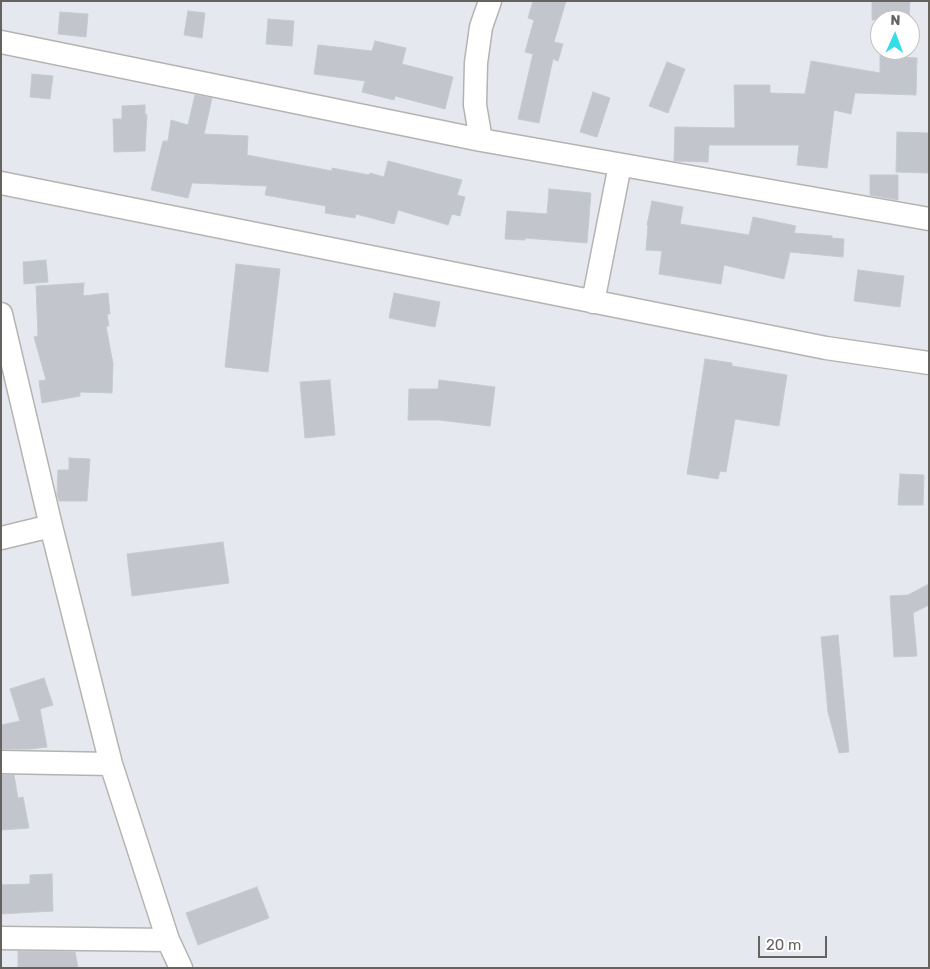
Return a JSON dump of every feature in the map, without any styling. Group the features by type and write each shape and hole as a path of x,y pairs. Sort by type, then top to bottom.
{"street":[{"path":"482,140 475,105 476,63 481,27 490,1"},
{"path":"1,42 482,140 929,219"},
{"path":"593,302 620,165"},
{"path":"1,183 826,348 929,363"},
{"path":"1,314 51,526 111,764 168,940 180,968"},
{"path":"1,538 51,526"},
{"path":"1,762 111,764"},
{"path":"1,938 168,940"}],"building":[{"path":"533,1 566,1 554,42 563,44 558,61 553,59 539,123 518,119 533,54 525,52 534,20 528,18"},
{"path":"872,1 910,1 910,10 872,10"},
{"path":"188,11 205,13 202,38 184,35"},
{"path":"60,12 88,14 86,37 58,34"},
{"path":"268,19 294,21 292,46 266,44"},
{"path":"375,41 406,48 402,64 453,77 445,109 395,96 394,100 362,92 365,81 314,74 318,45 372,51"},
{"path":"880,60 917,60 916,95 855,93 851,114 834,110 827,168 797,165 799,145 709,145 708,162 674,161 675,127 735,128 734,85 770,85 770,93 805,94 811,61 880,73"},
{"path":"667,62 685,69 668,113 649,106"},
{"path":"32,74 53,76 50,99 30,97"},
{"path":"593,92 610,98 597,137 580,132"},
{"path":"195,95 212,98 204,134 248,136 247,155 332,171 332,168 369,175 370,173 384,177 388,161 462,180 457,195 465,197 460,216 452,214 448,225 398,210 394,224 356,214 355,218 325,213 326,206 265,195 267,186 192,183 188,198 151,190 163,141 168,141 171,120 188,125"},
{"path":"145,105 145,114 147,115 145,151 114,152 113,119 122,119 122,106"},
{"path":"897,132 929,133 929,173 896,172"},
{"path":"870,175 898,175 898,200 870,195"},
{"path":"549,189 591,193 587,243 525,238 525,240 505,239 507,211 547,214"},
{"path":"652,201 683,207 680,224 749,235 753,217 796,226 794,233 832,236 832,238 844,239 843,257 790,252 784,279 724,265 721,284 659,274 662,251 646,250 647,225"},
{"path":"46,260 48,282 24,284 23,262"},
{"path":"236,264 280,269 268,372 225,367"},
{"path":"858,270 904,276 900,307 854,301"},
{"path":"84,283 83,296 108,293 110,314 107,314 109,326 106,326 113,364 112,393 80,392 80,396 42,403 39,381 46,380 34,337 38,336 36,286"},
{"path":"394,293 440,302 435,327 389,318"},
{"path":"705,359 732,363 732,366 787,375 779,426 735,419 726,472 720,471 718,479 687,474"},
{"path":"330,380 335,435 305,438 300,382"},
{"path":"439,380 495,387 490,426 438,420 408,420 409,389 438,389"},
{"path":"69,458 90,459 87,501 59,501 57,495 58,470 69,470"},
{"path":"900,474 924,475 923,505 898,505"},
{"path":"223,542 229,583 132,596 127,554"},
{"path":"929,584 929,605 913,613 917,656 894,657 890,596 908,595"},
{"path":"838,635 849,752 839,753 828,712 821,637"},
{"path":"44,678 53,705 40,709 47,747 1,749 1,725 20,721 10,689"},
{"path":"1,775 14,775 18,798 23,797 29,828 1,830"},
{"path":"52,874 53,911 1,914 1,885 30,884 30,875"},
{"path":"257,887 269,918 198,945 186,913"},
{"path":"18,951 75,952 78,968 18,968"}]}
